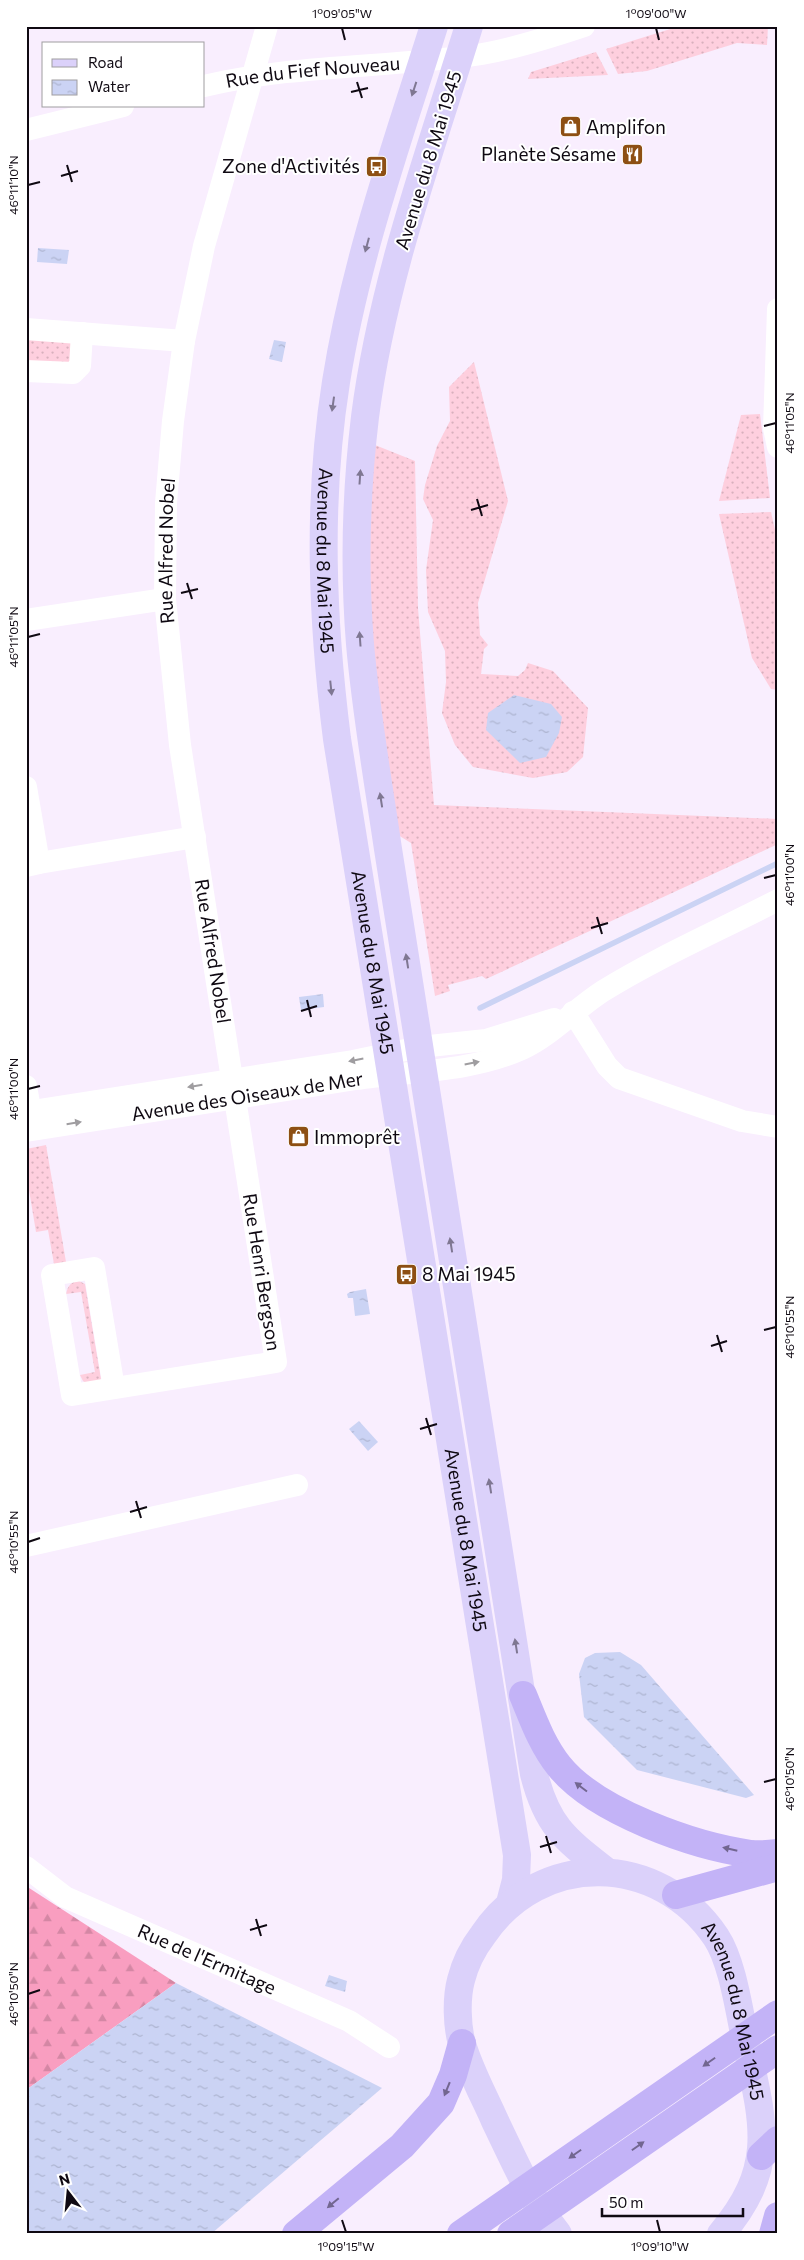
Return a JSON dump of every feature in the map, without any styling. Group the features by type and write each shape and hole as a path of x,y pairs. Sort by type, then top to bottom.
{"highway":[{"path":"523,1695 536,1727 559,1766 573,1782 593,1797 643,1823 703,1843 752,1854 778,1853"},
{"path":"676,1895 778,1867"},
{"path":"461,2234 778,2014"},
{"path":"296,2234 402,2146 441,2103 453,2075 462,2043"},
{"path":"512,2234 778,2048"},
{"path":"773,2234 778,2216"}],"main road":[{"name":"Avenue du 8 Mai 1945","path":"434,26 372,227 344,337 327,448 323,522 324,604 332,696 389,1063 518,1855 516,1880 510,1902"},
{"name":"Avenue du 8 Mai 1945","path":"468,26 404,235 385,310 366,415 357,524 358,604 364,684 534,1774 540,1799 549,1816 562,1833 606,1870"},
{"name":"Avenue du 8 Mai 1945","path":"558,2234 545,2218 524,2182 473,2073 462,2043 458,2007 461,1980 472,1950 490,1923 510,1902 534,1886 556,1878 606,1870 643,1880 676,1895 699,1914 717,1939 729,1967 761,2117 770,2148 753,2184 739,2223 721,2234"}],"street":[{"name":"Rue Alfred Nobel","path":"234,1089 179,736 165,599 166,503 173,421 184,341 204,246 267,26"},
{"name":"Rue du Fief Nouveau","path":"205,86 251,77 362,64 459,57 502,50 584,26"},
{"path":"26,130 115,108"},
{"path":"778,309 774,428 778,447"},
{"path":"26,329 184,341"},
{"path":"26,371 73,373 80,366 82,333"},
{"path":"26,620 165,599"},
{"path":"26,787 32,864 196,837"},
{"name":"Avenue des Oiseaux de Mer","path":"29,1121 234,1089 353,1061 389,1063 422,1059 476,1062 522,1049 548,1034 573,1012 604,991 778,900"},
{"path":"573,1012 607,1066 619,1078 742,1121 778,1127"},
{"path":"26,1086 29,1121"},
{"name":"Rue Henri Bergson","path":"114,1388 94,1268 52,1275 72,1395 276,1362 234,1089"},
{"path":"26,1546 297,1485"},
{"name":"Rue de l'Ermitage","path":"26,1868 65,1897 349,2021 389,2047"}],"shaded area":[{"path":"680,26 768,26 767,45 737,43 647,71 618,74 606,49"},
{"path":"596,52 608,75 528,79 531,72"},
{"path":"26,329 82,333 80,366 26,371"},
{"path":"474,362 508,501 478,603 480,635 488,645 484,649 481,674 518,676 525,670 528,663 553,671 588,708 583,757 567,772 533,778 473,767 455,745 442,713 446,682 445,651 428,612 426,570 433,520 423,499 425,485 437,446 450,421 449,387"},
{"path":"760,414 770,498 719,501 741,415"},
{"path":"375,445 415,461 418,608 434,805 778,819 778,844 486,979 482,976 448,985 450,991 435,996 411,843 398,835 373,657 369,604 369,551"},
{"path":"771,512 778,543 778,690 771,689 752,658 719,514"},
{"path":"46,1145 66,1262 54,1264 48,1230 36,1232 26,1172 26,1149"},
{"path":"79,1281 85,1284 101,1379 97,1384 90,1385 83,1381 80,1375 95,1372 81,1292 66,1294 73,1282"}],"green space":[{"path":"26,1886 176,1983 26,2090"}],"water":[{"path":"38,248 69,250 67,264 37,262"},
{"path":"274,340 286,342 282,362 269,359"},
{"path":"514,695 551,704 562,717 559,733 546,757 520,763 486,730 488,713"},
{"path":"323,994 324,1007 301,1010 299,997"},
{"path":"366,1289 370,1314 355,1316 353,1298 348,1298 347,1294"},
{"path":"359,1421 378,1442 368,1451 349,1429"},
{"path":"620,1652 641,1665 754,1795 746,1798 637,1770 584,1717 579,1674 585,1658 595,1653"},
{"path":"329,1975 347,1981 345,1992 325,1986"},
{"path":"176,1983 382,2088 211,2234 26,2234 26,2090"}],"waterway":[{"path":"480,1008 778,863"}],"place":[{"name":"Amplifon","path":"570,127"},
{"name":"Planète Sésame","path":"632,154"},
{"name":"Zone d'Activités","path":"376,166"},
{"name":"Immoprêt","path":"298,1137"},
{"name":"8 Mai 1945","path":"406,1274"}]}
